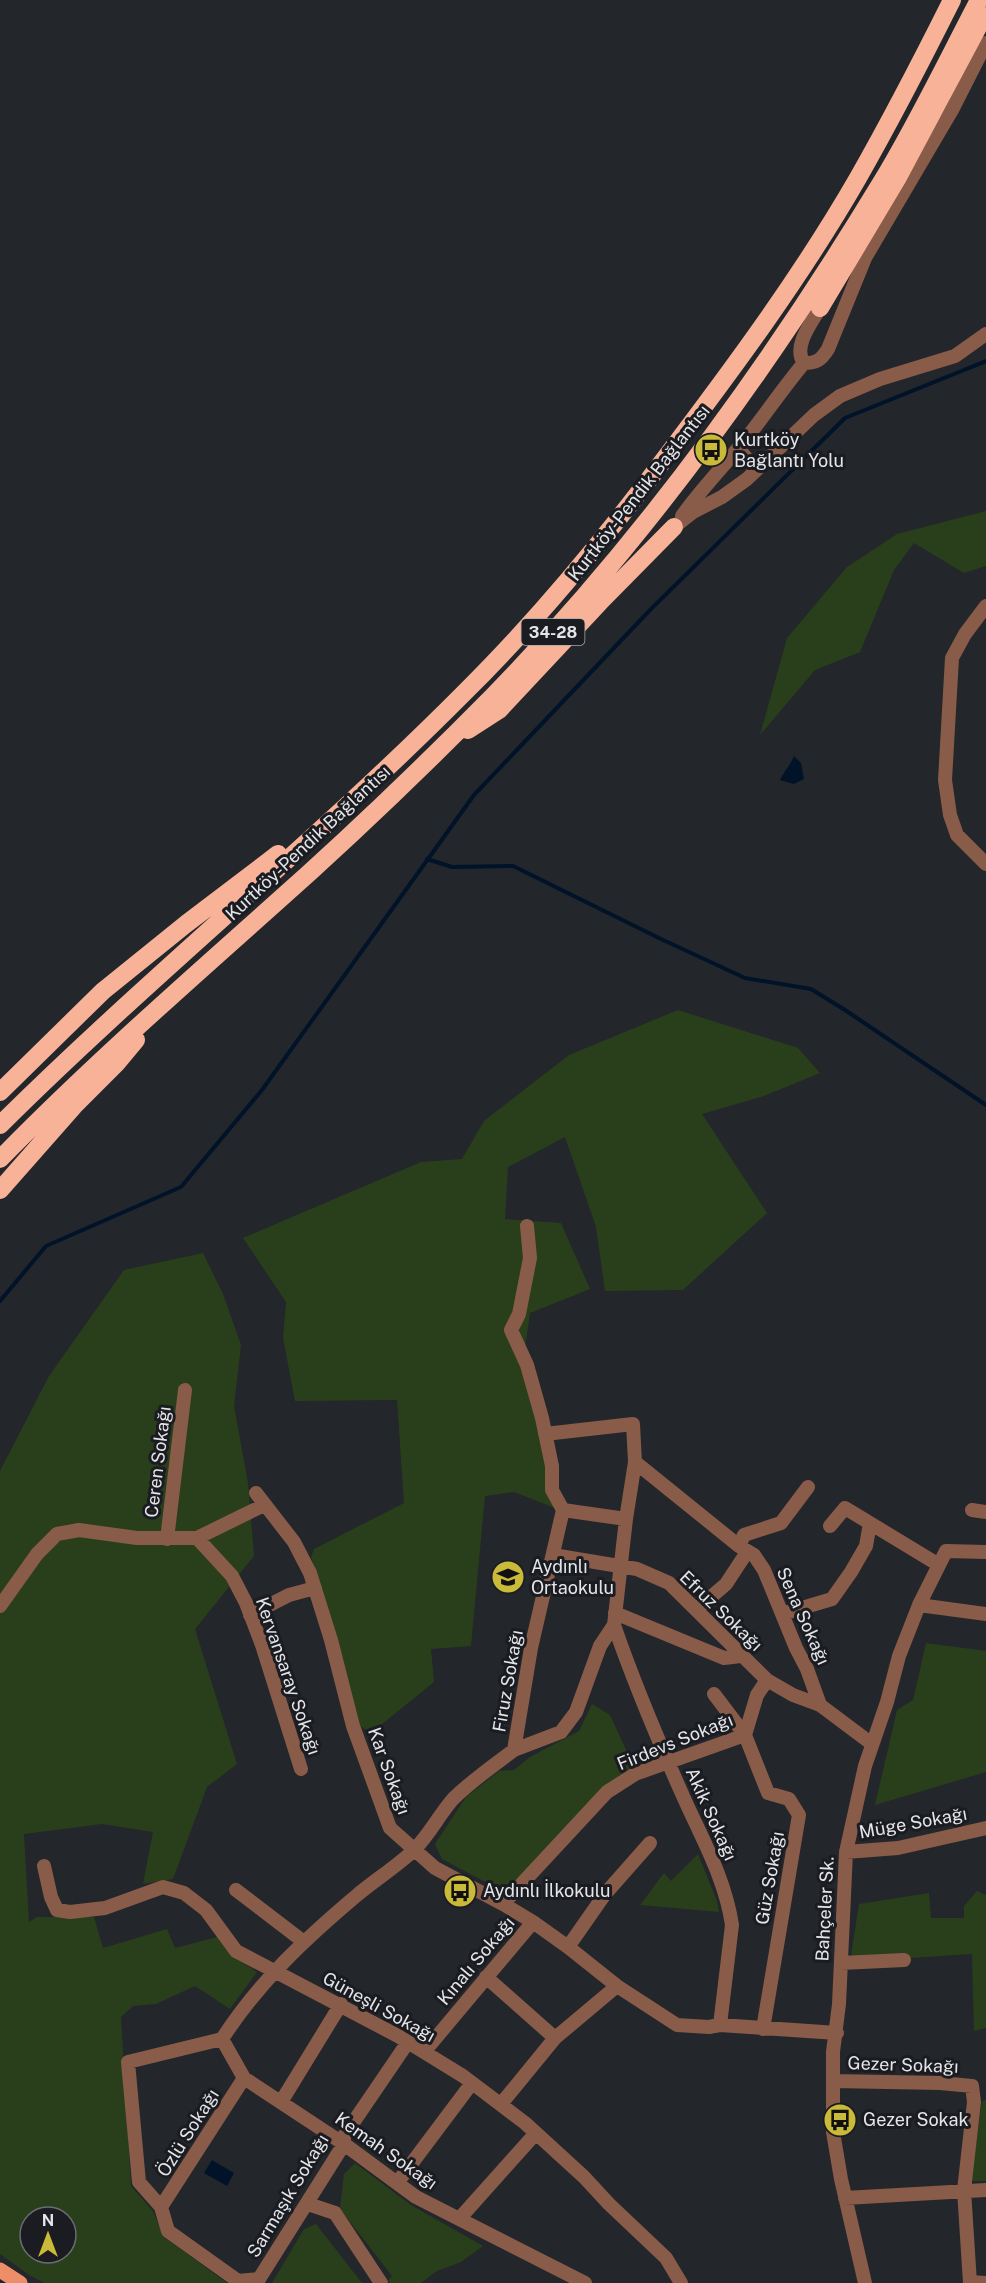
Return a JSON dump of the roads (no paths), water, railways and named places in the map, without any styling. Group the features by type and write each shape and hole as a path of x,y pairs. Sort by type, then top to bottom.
{"highway":[{"name":"Kurtköy-Pendik Bağlantısı","path":"0,1125 53,1072 148,984 353,801 467,691 615,525 719,387 791,284 857,180 917,69 951,0"},
{"name":"Kurtköy-Pendik Bağlantısı","path":"0,1159 59,1098 365,822 558,627 640,530 770,356 882,180 979,0"},
{"path":"820,308 905,165 986,13"},
{"path":"445,743 499,710 674,527"},
{"path":"0,1092 103,991 266,863 353,801"},
{"path":"0,1190 74,1106 116,1064 180,988"}],"main road":[{"path":"0,2270 20,2283"}],"street":[{"path":"804,363 815,363 828,350 857,275 952,110 986,43"},
{"path":"804,363 799,353 801,345 820,308"},
{"path":"674,527 693,512 722,497 756,470 814,415 840,396 880,379 955,356 986,334"},
{"path":"674,527 695,497 738,448 804,363"},
{"path":"738,448 756,470"},
{"path":"986,606 965,634 952,658 945,780 950,815 957,835 986,864"},
{"path":"527,1226 530,1258 519,1314 511,1330 527,1365 545,1434 552,1466 552,1491 562,1510 626,1519"},
{"name":"Ceren Sokağı","path":"167,1539 184,1390"},
{"path":"514,1750 561,1732 576,1712 600,1646 615,1619 620,1565 635,1462 633,1424 545,1434"},
{"name":"Sena Sokağı","path":"635,1462 743,1549 754,1555 764,1569 820,1705"},
{"path":"696,1610 726,1584 743,1549 744,1534 781,1523 808,1487"},
{"name":"Kar Sokağı","path":"256,1493 294,1542 310,1573 331,1640 353,1726 390,1828 435,1868 532,1922 617,1986 677,2025 709,2027 720,2025 837,2033"},
{"path":"0,1606 37,1554 57,1534 80,1530 137,1538 197,1538 264,1505"},
{"path":"830,1526 845,1508 939,1565"},
{"name":"Firuz Sokağı","path":"222,2039 240,2011 274,1970 359,1893 414,1850 453,1800 514,1750 531,1648 562,1510"},
{"path":"782,1614 832,1599 866,1546 870,1523"},
{"name":"Kervansaray Sokağı","path":"197,1538 232,1576 250,1615 301,1769"},
{"name":"Bahçeler Sk.","path":"865,2283 845,2198 833,2132 833,2052 837,2033 846,1852 865,1766 899,1656 919,1605 946,1551 986,1552"},
{"name":"Efruz Sokağı","path":"553,1555 638,1569 669,1583 767,1680 793,1695 820,1705"},
{"path":"250,1615 289,1595 315,1588"},
{"path":"919,1605 986,1614"},
{"path":"615,1619 724,1658 741,1656"},
{"name":"Akik Sokağı","path":"615,1619 631,1676 714,1862 729,1909 732,1925 720,2025"},
{"name":"Firdevs Sokağı","path":"503,1904 607,1792 635,1774 745,1735 757,1695 767,1680"},
{"name":"Güz Sokağı","path":"714,1694 745,1735 768,1793 789,1799 799,1815 763,2029"},
{"path":"820,1705 872,1744"},
{"name":"Müge Sokağı","path":"846,1852 898,1848 986,1828"},
{"path":"568,1947 605,1894 650,1843"},
{"name":"Güneşli Sokağı","path":"44,1866 51,1897 57,1910 70,1912 105,1908 163,1887 184,1893 206,1910 236,1951 341,2004 408,2042 501,2104 536,2133 666,2258 681,2283"},
{"path":"236,1890 304,1942"},
{"name":"Kınalı Sokağı","path":"424,2052 532,1922"},
{"path":"841,1963 904,1960"},
{"path":"486,1977 555,2038"},
{"path":"501,2104 555,2038 617,1986"},
{"path":"281,2103 341,2004"},
{"path":"162,2207 139,2182 128,2062 222,2039"},
{"name":"Kemah Sokağı","path":"222,2039 244,2078 344,2144 416,2197 585,2283"},
{"name":"Sarmaşık Sokağı","path":"162,2207 168,2231 238,2281 259,2279 344,2144 344,2136 408,2042"},
{"name":"Özlü Sokağı","path":"162,2207 244,2078"},
{"name":"Gezer Sokağı","path":"833,2081 940,2083 972,2086 974,2102 964,2190"},
{"path":"398,2183 472,2083"},
{"path":"460,2218 536,2133"},
{"path":"964,2190 970,2282 986,2283"},
{"path":"845,2198 986,2190"},
{"path":"308,2204 334,2214 381,2283"},
{"path":"553,2283 564,2272"}],"water":[{"path":"794,756 801,763 804,779 794,784 780,780"},
{"path":"212,2160 234,2173 227,2186 204,2173"}],"waterway":[{"path":"0,1301 46,1246 181,1187 262,1090 474,795 650,610 845,418 986,361"},
{"path":"427,859 452,867 513,866 745,978 811,989 986,1105"}],"place":[{"name":"Kurtköy Bağlantı Yolu","path":"711,450"},
{"name":"Aydınlı Ortaokulu","path":"508,1577"},
{"name":"Aydınlı İlkokulu","path":"460,1891"},
{"name":"Gezer Sokak","path":"840,2120"}]}
